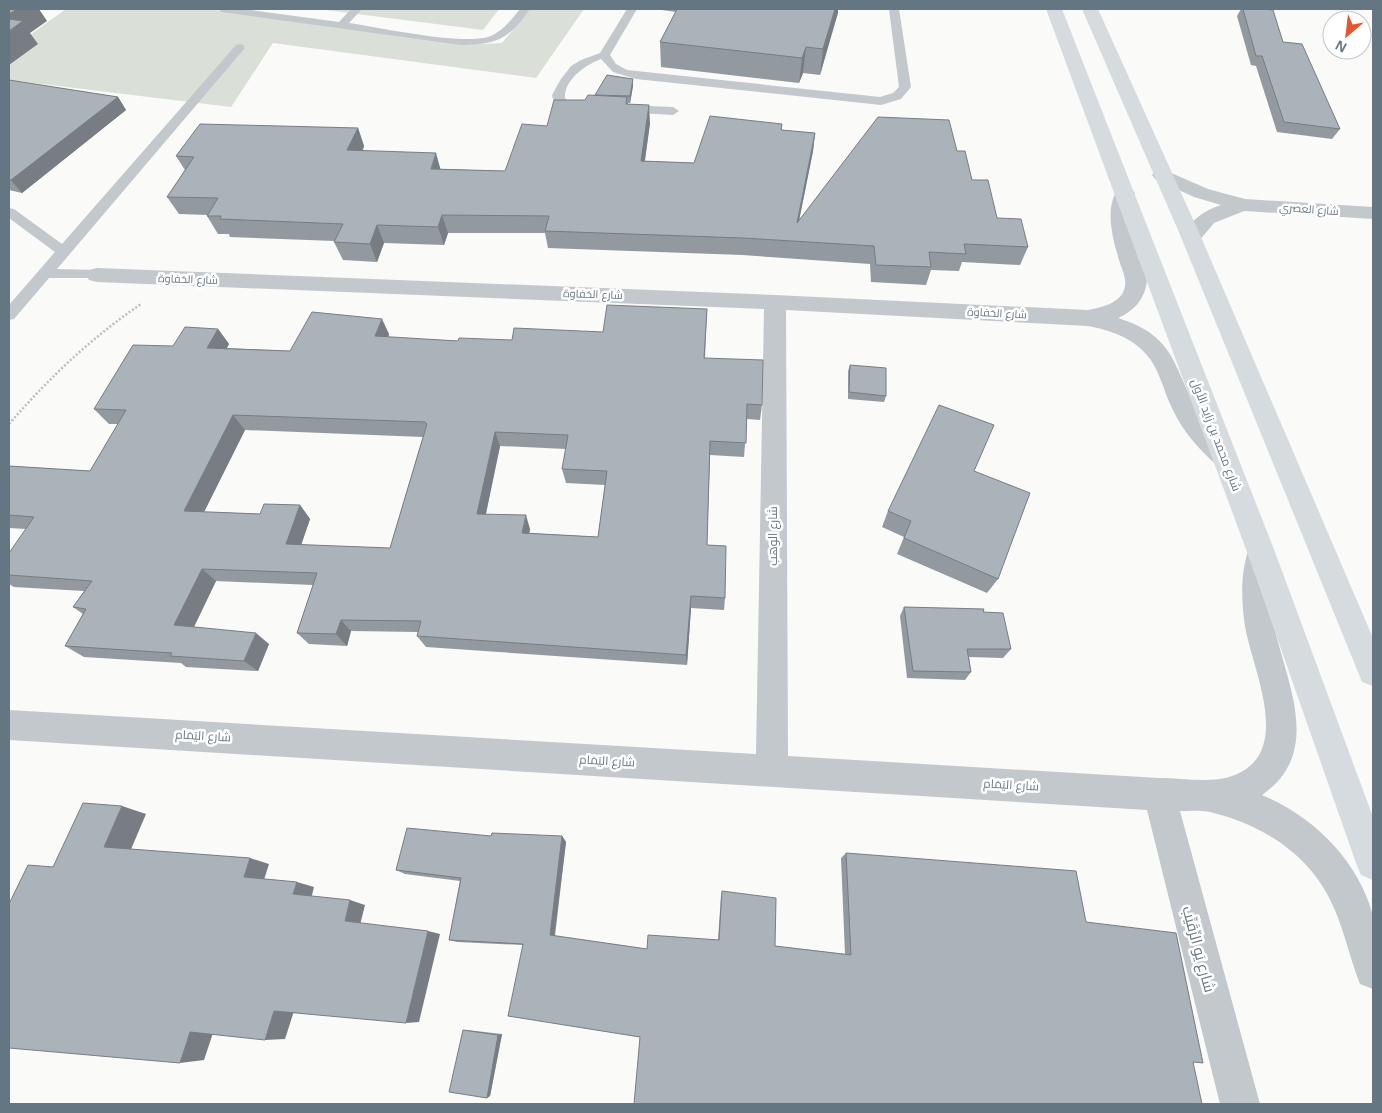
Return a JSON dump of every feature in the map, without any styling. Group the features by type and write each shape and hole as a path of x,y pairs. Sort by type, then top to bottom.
{"main road":[{"name":"شارع محمد بن زايد الأول","path":"1054,9 1261,552 1373,862"},
{"path":"1090,9 1191,237 1373,672"}],"street":[{"name":"شارع العصري","path":"1162,175 1201,193 1244,205 1373,213"},
{"name":"شارع الحَفاوة","path":"1088,318 1105,315 1121,307 1132,296 1136,282 1120,220 1121,206 1125,193"},
{"name":"شارع العصري","path":"1191,237 1198,225 1210,216 1225,209 1244,205"},
{"name":"شارع الحَفاوة","path":"97,275 774,302 1088,318 1110,322 1130,330 1148,342 1161,356 1187,414 1202,436 1224,458"},
{"name":"شارع الوهب","path":"772,770 774,302"},
{"name":"شارع اليَمَام","path":"9,725 1159,794 1205,795 1232,792 1257,780 1274,762 1283,737 1281,710 1263,642 1257,610 1256,580 1261,552"},
{"name":"شارع يَو الرِّقَيِّب","path":"1159,794 1240,1104"},
{"name":"شارع اليَمَام","path":"1205,795 1235,800 1266,813 1297,833 1324,860 1345,892 1373,971"}],"lane":[{"path":"222,9 461,42 479,42 497,38 510,30 525,9"},
{"path":"342,25 357,9"},
{"path":"590,107 566,105 558,100 558,93 576,66 604,55 632,9"},
{"path":"604,55 607,63 617,70 632,75 881,101 897,96 905,86 894,9"},
{"path":"9,315 240,47"},
{"path":"609,108 674,111"},
{"path":"9,212 63,251"},
{"path":"44,273 97,275"}],"path":[{"path":"9,424 44,382 95,336 122,316 182,278"}],"shaded area":[{"path":"66,9 207,9 467,45 502,43 530,9 584,9 536,78 273,43 231,107 9,80 9,50"},
{"path":"318,9 499,9 483,30"}],"building":[{"path":"9,9 17,9 9,14"},
{"path":"677,9 835,9 823,49 806,47 802,58 660,42"},
{"path":"1243,9 1273,10 1283,42 1302,44 1340,129 1284,122 1262,56 1256,56"},
{"path":"9,19 23,21 9,31"},
{"path":"607,75 633,79 630,96 595,95"},
{"path":"9,80 118,97 9,180"},
{"path":"588,95 627,97 626,104 649,105 641,161 694,163 710,116 782,124 781,130 815,133 797,223 878,117 949,120 957,151 965,151 972,180 988,180 997,218 1021,219 1028,247 964,244 966,254 929,252 931,267 876,265 874,246 743,238 545,231 549,216 442,215 438,227 377,225 370,244 334,242 343,224 220,219 221,216 207,216 218,198 167,197 194,157 176,156 200,124 358,128 347,150 436,153 431,169 505,171 522,124 547,126 554,100 585,100"},
{"path":"607,305 707,309 704,358 763,360 762,405 747,404 746,443 710,441 707,545 726,546 725,598 691,596 686,655 417,636 421,621 341,620 336,634 297,633 317,573 202,569 174,625 256,633 244,661 170,656 172,653 65,646 86,609 73,607 92,581 9,575 9,553 34,517 9,515 9,466 90,471 126,410 94,409 133,345 173,346 185,327 218,329 207,348 290,351 312,312 382,319 375,336 458,341 459,338 512,340 514,328 603,332","holes":["233,415 425,422 427,424 390,548 286,544 300,505 264,504 260,514 184,511","495,432 568,435 562,469 607,471 598,537 522,533 526,515 477,514"]},
{"path":"850,365 886,368 886,396 849,392"},
{"path":"939,405 994,425 974,471 1030,493 998,579 904,538 911,521 888,511"},
{"path":"904,607 984,609 983,612 1003,613 1011,649 967,649 971,672 913,671"},
{"path":"83,803 122,806 104,847 250,858 244,877 297,882 293,894 350,900 345,921 428,931 406,1023 274,1011 265,1040 190,1032 180,1063 9,1048 9,904 28,865 53,867"},
{"path":"407,828 491,836 492,833 562,836 550,935 647,949 648,935 719,940 722,891 776,898 775,946 851,955 846,853 1076,871 1086,922 1176,933 1203,1063 1193,1062 1202,1104 634,1104 640,1037 508,1016 523,944 449,940 461,878 396,870"},
{"path":"463,1030 498,1035 487,1098 449,1092"}]}
